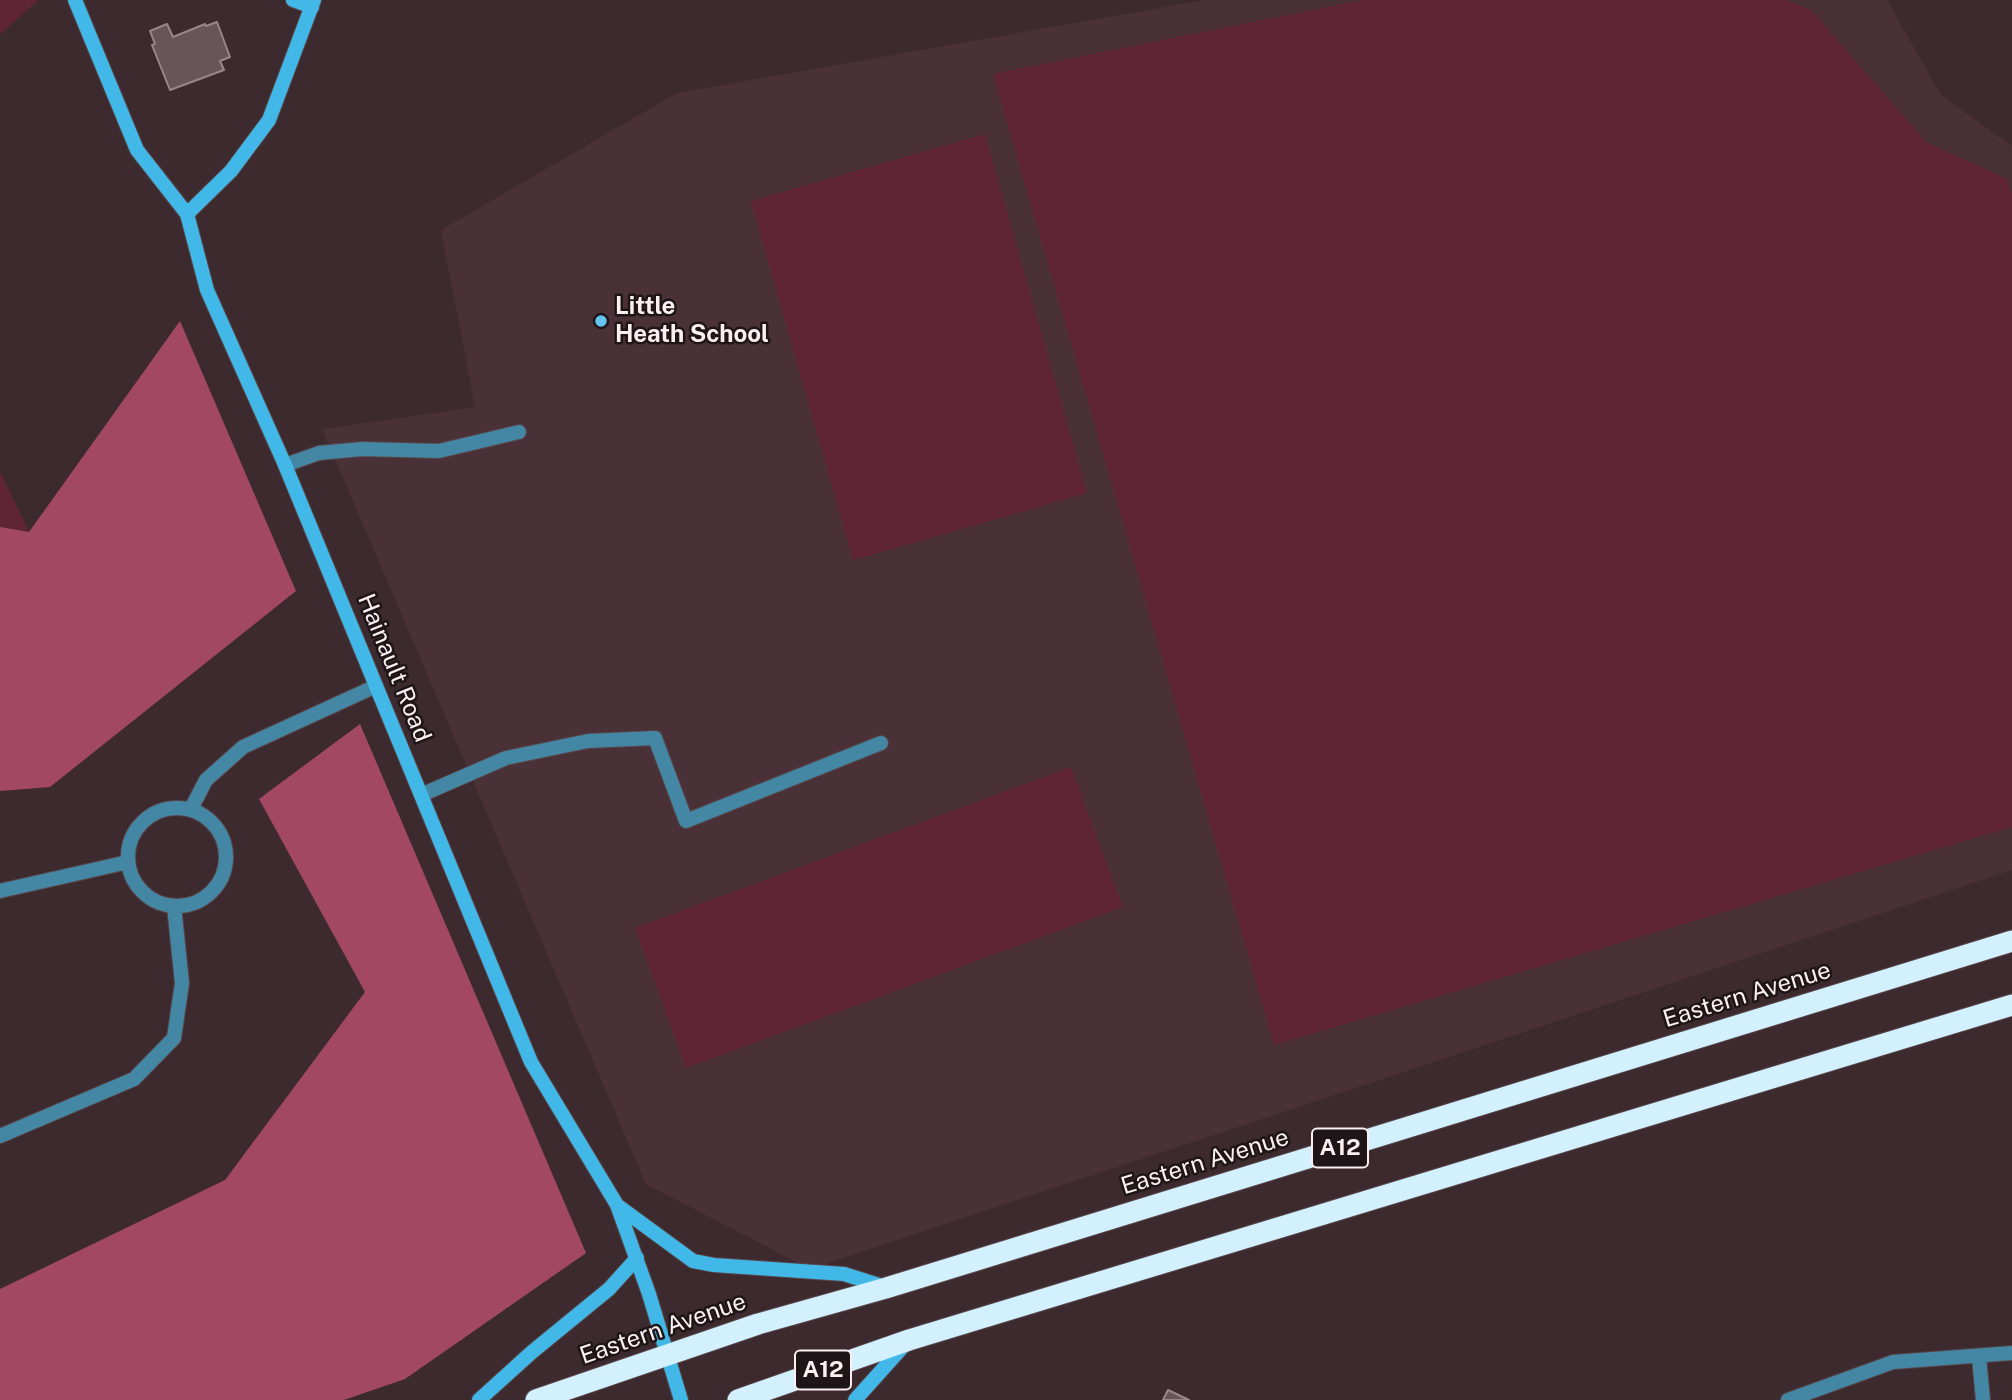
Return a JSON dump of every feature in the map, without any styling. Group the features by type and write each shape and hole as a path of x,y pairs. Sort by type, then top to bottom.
{"highway":[{"name":"Eastern Avenue","path":"536,1400 758,1324 886,1288 2012,941"},
{"name":"A12","path":"738,1400 909,1340 2012,1004"}],"street":[{"name":"Hainault Road","path":"75,0 137,150 187,214 207,290 285,465 531,1062 617,1205 669,1355 681,1400"},
{"path":"187,214 231,171 269,120 313,4 293,0"},
{"path":"285,465 319,453 362,449 439,451 519,432"},
{"path":"191,809 206,780 243,747 376,686"},
{"path":"421,795 506,758 588,741 655,738 686,821 881,743"},
{"path":"179,807 191,809 206,817 218,829 225,845 226,862 218,885 206,897 190,904 174,906 158,902 143,893 133,879 128,862 129,844 136,829 147,818 162,810 179,807"},
{"path":"0,891 128,862"},
{"path":"0,1136 134,1079 174,1038 183,983 174,906"},
{"path":"617,1205 693,1261 714,1265 844,1274 886,1288"},
{"path":"480,1400 532,1352 609,1289 637,1258"},
{"path":"855,1400 909,1340"},
{"path":"1788,1400 1893,1362 2012,1353"},
{"path":"1979,1357 1983,1400"}],"shaded area":[{"path":"0,0 39,0 0,34"},
{"path":"1205,0 1887,0 1941,95 2012,146 2012,870 810,1269 646,1184 322,429 475,407 441,230 677,93"},
{"path":"1363,0 1787,0 1812,11 1926,142 2007,179 2012,194 2012,827 1274,1045 993,74"},
{"path":"985,134 1087,493 853,560 751,201"},
{"path":"180,321 296,591 50,787 0,791 0,527 29,532"},
{"path":"0,471 29,532 0,527"},
{"path":"360,724 586,1253 405,1379 344,1400 0,1400 0,1289 225,1180 365,992 259,799"},
{"path":"1071,767 1123,907 686,1068 635,928"}],"building":[{"path":"217,22 230,57 220,61 224,70 170,90 152,45 155,44 150,31 167,24 173,37"},
{"path":"1168,1390 1189,1400 1163,1400"}],"place":[{"name":"Little Heath School","path":"601,321"}]}
